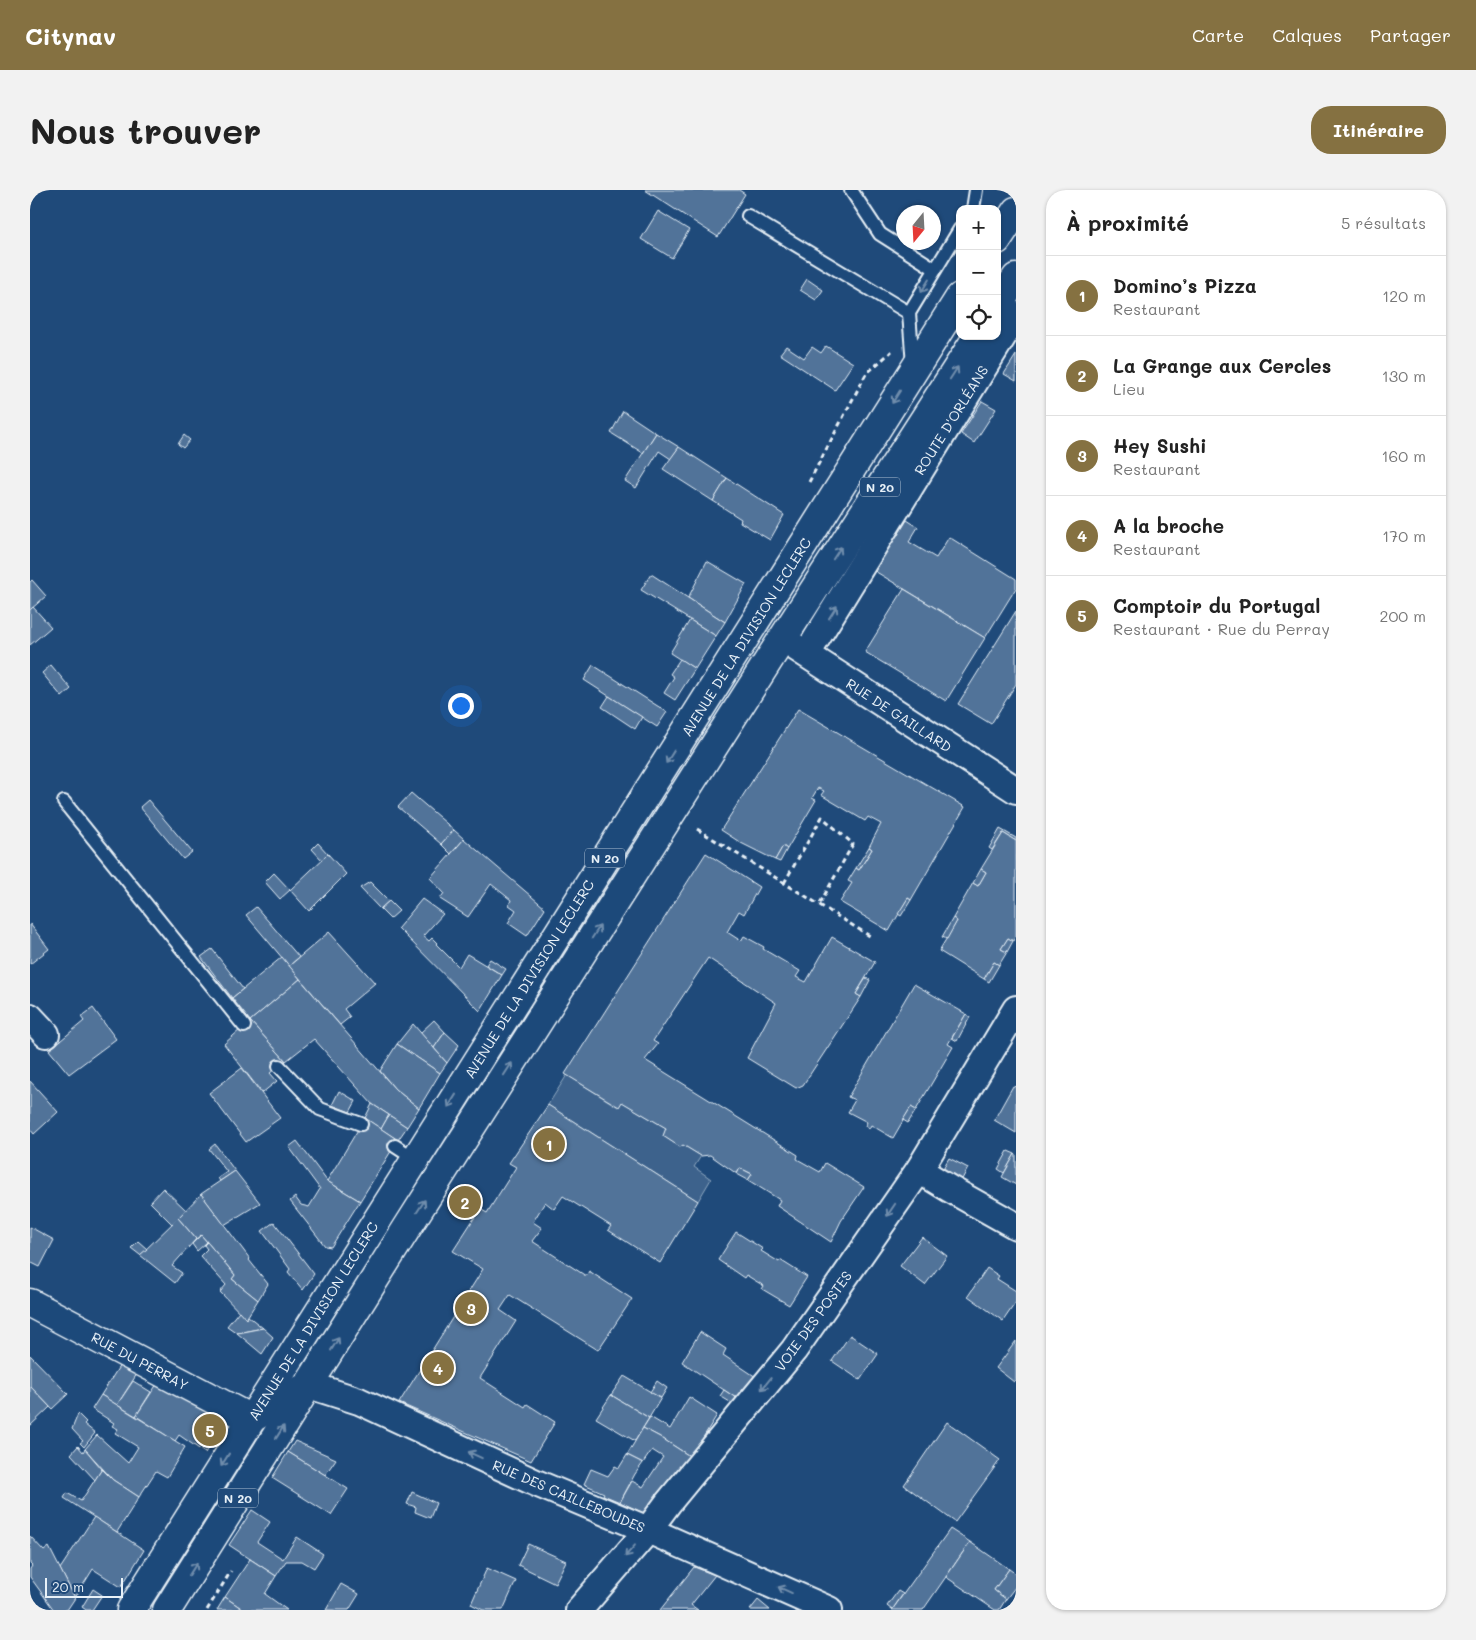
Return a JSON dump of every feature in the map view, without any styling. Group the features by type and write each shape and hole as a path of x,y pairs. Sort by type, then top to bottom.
{"main road":[{"path":"1001,234 1016,211"},
{"path":"1001,301 1016,278"},
{"name":"AVENUE DE LA DIVISION LECLERC","path":"131,1610 251,1419 405,1152 771,597 956,303"},
{"name":"N 20","path":"167,1610 406,1228 975,340"},
{"name":"RUE DU PERRAY","path":"30,1303 251,1419"},
{"path":"251,1419 309,1385"}],"street":[{"name":"ROUTE D'ORLÉANS","path":"807,654 1016,315"},
{"name":"RUE DE GAILLARD","path":"783,639 1016,790"},
{"name":"VOIE DES POSTES","path":"579,1610 648,1530 668,1502 794,1350 919,1170 1016,1009"},
{"path":"919,1170 1016,1226"},
{"name":"RUE DES CAILLEBOUDES","path":"309,1385 359,1401 536,1483 830,1610"}],"lane":[{"path":"851,190 880,234 935,269"},
{"path":"973,205 976,190"},
{"path":"748,216 909,313"},
{"path":"914,368 909,313 956,235"},
{"path":"64,802 244,1026"},
{"path":"279,1066 320,1109 361,1124"}],"path":[{"path":"784,883 822,817 852,844 819,905"},
{"path":"697,829 873,938"},
{"path":"207,1610 231,1571"}],"shaded area":[{"path":"567,1075 618,1107 622,1102 666,1128 663,1136 680,1147 683,1145 701,1156 694,1167 711,1179 698,1201 548,1105"}],"building":[{"path":"645,190 739,190 745,194 718,237"},
{"path":"658,211 689,230 672,258 641,239"},
{"path":"807,279 823,290 816,300 800,290"},
{"path":"786,346 804,358 812,347 821,353 826,346 853,363 835,390 780,354"},
{"path":"1016,355 1016,381 1004,374"},
{"path":"982,401 996,409 974,443 961,434"},
{"path":"623,411 656,433 643,453 611,433"},
{"path":"656,433 679,447 671,459 659,451 636,488 625,481"},
{"path":"184,435 190,440 183,448 178,444"},
{"path":"679,447 727,478 713,501 663,469"},
{"path":"727,478 784,515 770,540 740,522 741,519 713,501"},
{"path":"907,520 918,527 909,542 936,558 949,537 1016,579 1016,588 985,638 873,570"},
{"path":"707,561 746,584 725,622 688,598"},
{"path":"651,574 725,622 716,636 641,590"},
{"path":"32,580 46,596 30,610 30,582"},
{"path":"904,589 985,638 946,701 865,652"},
{"path":"33,607 51,627 30,645 30,610"},
{"path":"1016,611 1016,684 991,724 958,704"},
{"path":"690,620 716,636 695,669 670,653"},
{"path":"680,659 695,669 675,700 664,693 674,677 670,674"},
{"path":"51,665 71,689 62,697 42,673"},
{"path":"593,665 667,712 657,727 584,680"},
{"path":"609,696 642,717 635,729 602,707"},
{"path":"798,709 965,807 911,900 908,898 889,931 840,902 852,883 848,881 856,868 859,870 872,849 869,847 881,824 868,817 865,821 821,795 824,791 818,788 812,798 816,800 787,849 783,846 775,860 741,843 721,830"},
{"path":"411,793 454,830 441,844 398,807"},
{"path":"148,800 192,852 183,859 140,807"},
{"path":"1000,829 1016,838 1016,841 1003,833 992,850 989,848"},
{"path":"454,830 464,839 451,854 441,844"},
{"path":"1003,833 1016,841 1016,935 1013,941 1008,938 1001,949 1007,952 999,965 994,962 984,979 939,951 957,921 953,918 973,883 978,886 986,872 981,869"},
{"path":"464,839 545,908 527,936 508,923 516,910 509,905 511,900 491,884 468,917 440,899 444,893 430,878"},
{"path":"318,843 328,854 322,860 312,849"},
{"path":"783,846 787,849 780,862 775,860"},
{"path":"869,847 872,849 859,870 856,868"},
{"path":"706,853 759,887 744,914 739,911 727,932 741,941 744,936 764,947 763,949 800,971 796,977 806,982 832,937 875,962 856,994 861,997 803,1085 796,1088 747,1058 776,1003 708,958 653,1041 658,1044 645,1060 798,1155 797,1159 820,1172 825,1163 864,1187 841,1221 831,1242 777,1206 780,1200 748,1180 752,1174 740,1168 737,1174 710,1155 701,1156 683,1145 680,1147 663,1136 666,1128 622,1102 619,1107 565,1074"},
{"path":"328,854 346,874 309,911 290,890"},
{"path":"981,869 986,872 978,886 973,883"},
{"path":"274,873 290,890 280,899 265,882"},
{"path":"370,882 389,901 380,909 360,888"},
{"path":"908,898 911,900 901,916 898,914"},
{"path":"422,899 443,914 423,936 429,941 432,938 459,967 467,954 502,975 480,1011 398,928"},
{"path":"389,901 399,911 390,919 380,909"},
{"path":"256,907 299,957 289,966 246,915"},
{"path":"953,918 957,921 947,939 942,937"},
{"path":"30,924 49,949 30,964"},
{"path":"329,932 375,983 344,1009 350,1017 340,1025 289,966"},
{"path":"1008,938 1013,941 1007,952 1001,949"},
{"path":"212,949 243,989 232,998 201,957"},
{"path":"282,957 300,979 250,1021 232,998"},
{"path":"490,959 506,969 502,975 486,965"},
{"path":"994,962 999,965 989,982 984,979"},
{"path":"866,978 870,980 861,997 856,994"},
{"path":"300,979 395,1089 419,1108 407,1127 372,1104 314,1039 286,1061 250,1021"},
{"path":"914,984 966,1014 948,1044 953,1047 916,1110 911,1107 893,1138 871,1125 869,1129 865,1126 867,1122 848,1112 855,1100 848,1097"},
{"path":"93,1008 116,1039 69,1074 49,1050 84,1021 81,1017"},
{"path":"966,1014 970,1017 957,1041 952,1038"},
{"path":"434,1020 445,1032 434,1048 420,1033"},
{"path":"250,1021 286,1061 270,1073 277,1081 262,1093 224,1044"},
{"path":"413,1024 447,1063 440,1073 397,1044"},
{"path":"445,1032 459,1045 447,1063 434,1048"},
{"path":"397,1044 440,1073 419,1108 395,1089 380,1071"},
{"path":"242,1068 280,1118 246,1142 209,1093"},
{"path":"30,1081 58,1112 34,1134 30,1129"},
{"path":"1013,1086 1016,1087 1016,1133 994,1120"},
{"path":"339,1091 356,1101 350,1112 332,1105"},
{"path":"372,1104 389,1115 381,1129 365,1118"},
{"path":"548,1105 698,1201 660,1263 608,1230 611,1226 563,1196 554,1209 545,1202 533,1222 542,1228 532,1241 586,1276 589,1271 632,1299 598,1350 510,1295 500,1310 516,1321 480,1378 525,1407 527,1404 555,1422 531,1461 399,1403 483,1269 453,1251 480,1209 487,1213 516,1167 509,1163"},
{"path":"911,1107 916,1110 908,1123 903,1120"},
{"path":"389,1115 407,1127 398,1140 381,1129"},
{"path":"365,1118 398,1140 360,1201 327,1181"},
{"path":"297,1141 327,1181 360,1201 331,1247 325,1246 290,1201 295,1197 301,1205 309,1207 320,1189 289,1147"},
{"path":"215,1144 235,1171 220,1181 218,1178 227,1172 209,1149"},
{"path":"1008,1151 1015,1154 1004,1173 998,1169"},
{"path":"1016,1155 1016,1185 1002,1177"},
{"path":"949,1158 968,1168 960,1183 941,1172"},
{"path":"740,1168 752,1174 748,1180 737,1174"},
{"path":"235,1171 260,1203 224,1225 201,1194"},
{"path":"163,1188 186,1210 172,1224 150,1202"},
{"path":"465,1193 472,1197 464,1211 457,1207"},
{"path":"201,1194 268,1284 258,1300 232,1279 235,1275 201,1235 196,1239 178,1218"},
{"path":"178,1218 196,1239 172,1266 182,1273 175,1283 140,1255"},
{"path":"274,1222 314,1274 303,1290 288,1272 290,1269 262,1231"},
{"path":"30,1227 54,1240 40,1267 30,1262"},
{"path":"736,1232 763,1249 761,1251 779,1262 780,1260 807,1277 789,1305 762,1289 764,1286 746,1275 744,1278 718,1260"},
{"path":"201,1235 207,1242 197,1251 192,1244"},
{"path":"922,1237 947,1256 925,1285 900,1266"},
{"path":"138,1241 147,1249 140,1255 131,1248"},
{"path":"207,1242 235,1275 232,1279 258,1300 246,1319 220,1292 226,1285 200,1256 207,1249 204,1245"},
{"path":"987,1268 999,1276 997,1279 1016,1291 1016,1302 1003,1321 968,1296"},
{"path":"239,1311 246,1319 248,1316 263,1328 237,1333 227,1326"},
{"path":"263,1328 273,1337 262,1354 237,1333"},
{"path":"700,1332 726,1349 723,1355 756,1377 739,1400 682,1362"},
{"path":"850,1335 878,1354 860,1380 832,1361"},
{"path":"1016,1341 1016,1380 1014,1382 996,1368"},
{"path":"30,1355 68,1394 52,1409 30,1386"},
{"path":"120,1365 137,1374 117,1405 101,1395"},
{"path":"624,1376 661,1398 649,1418 611,1395"},
{"path":"133,1381 151,1392 136,1416 117,1405"},
{"path":"657,1381 667,1388 661,1398 650,1392"},
{"path":"157,1384 226,1420 205,1453 179,1435 175,1441 136,1416"},
{"path":"30,1386 50,1407 30,1426"},
{"path":"724,1390 739,1400 735,1405 720,1396"},
{"path":"101,1395 185,1447 167,1477 156,1471 139,1497 113,1480 85,1449 97,1435 128,1463 138,1447 115,1433 118,1429 112,1426 114,1423 92,1409"},
{"path":"611,1395 649,1418 635,1441 596,1418"},
{"path":"689,1397 717,1415 691,1457 643,1428 650,1417 670,1429"},
{"path":"78,1414 86,1422 84,1424 95,1433 84,1447 80,1443 83,1441 72,1429"},
{"path":"947,1422 1000,1460 955,1522 904,1485"},
{"path":"643,1428 691,1457 648,1515 620,1502 632,1481 643,1487 663,1457 652,1450 643,1463 627,1455"},
{"path":"295,1441 336,1459 325,1475 288,1452"},
{"path":"78,1446 83,1452 85,1449 102,1469 95,1480 71,1454"},
{"path":"288,1452 348,1489 331,1515 272,1478"},
{"path":"627,1455 643,1463 620,1502 584,1484 591,1469 608,1476 615,1466 619,1468"},
{"path":"102,1469 113,1480 139,1497 117,1532 64,1498 67,1493 81,1501"},
{"path":"412,1492 436,1503 430,1518 415,1512 416,1507 407,1504"},
{"path":"252,1510 270,1522 257,1542 283,1559 297,1537 323,1554 314,1568 302,1561 286,1561 276,1576 229,1545"},
{"path":"94,1517 144,1550 121,1587 93,1569 75,1598 60,1569"},
{"path":"950,1529 970,1542 923,1610 892,1610"},
{"path":"30,1536 44,1551 49,1547 75,1598 67,1610 54,1610 30,1577 32,1566 30,1564"},
{"path":"970,1542 1009,1569 994,1590 1006,1599 999,1610 995,1610 946,1577"},
{"path":"528,1544 566,1561 555,1583 518,1565"},
{"path":"250,1559 276,1576 265,1594 287,1610 244,1610 225,1597"},
{"path":"694,1567 715,1575 691,1605 698,1610 660,1610"},
{"path":"487,1568 516,1581 503,1610 483,1610 471,1604"},
{"path":"1009,1569 1016,1574 1016,1586 1006,1599 994,1590"},
{"path":"341,1584 359,1594 349,1610 326,1610"},
{"path":"93,1589 102,1595 92,1610 86,1610 82,1607"},
{"path":"898,1591 903,1594 892,1610 887,1606"},
{"path":"225,1597 244,1610 217,1610"},
{"path":"758,1600 770,1610 750,1610"}],"place":[{"name":"Domino’s Pizza","path":"549,1144"},
{"name":"La Grange aux Cercles","path":"465,1202"},
{"name":"Hey Sushi","path":"471,1308"},
{"name":"A la broche","path":"438,1368"},
{"name":"Comptoir du Portugal","path":"210,1430"}]}
